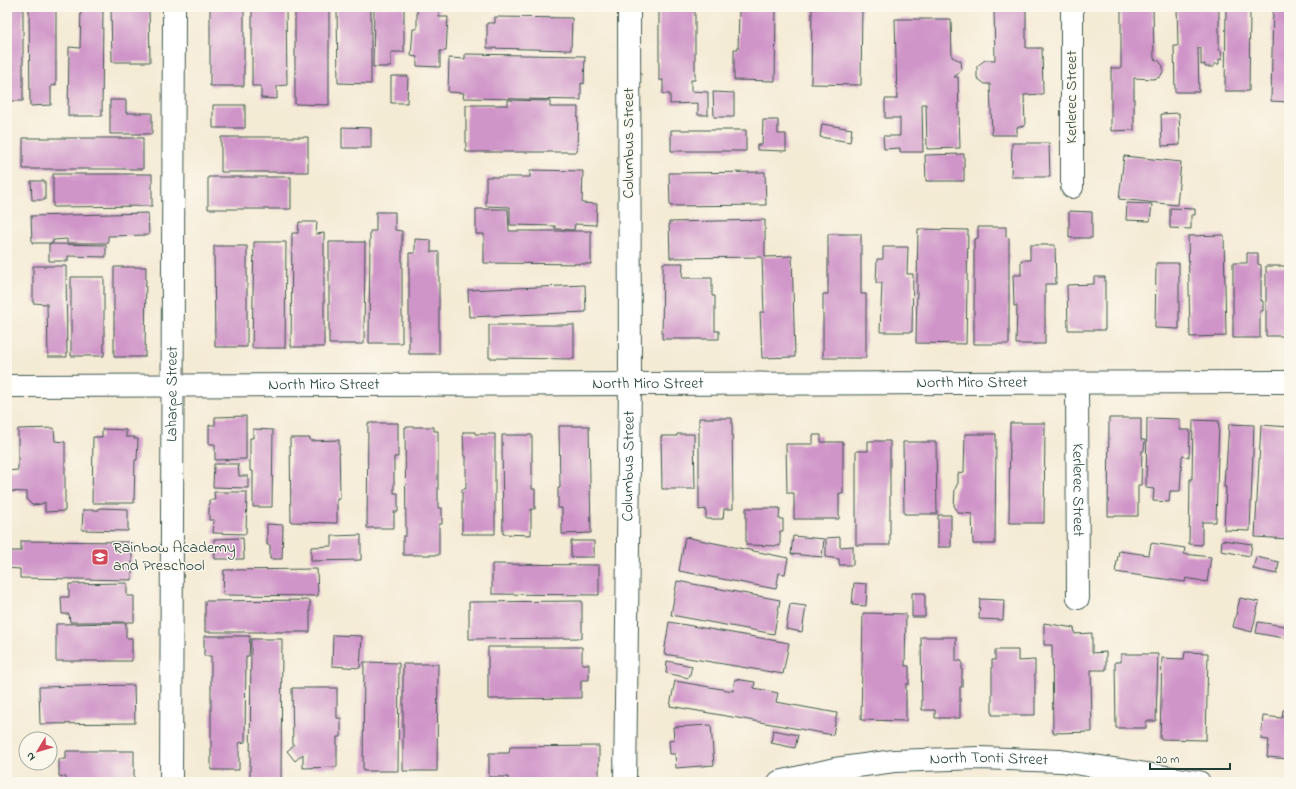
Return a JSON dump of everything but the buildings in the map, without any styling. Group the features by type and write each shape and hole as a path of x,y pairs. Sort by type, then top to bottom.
{"street":[{"name":"Laharpe Street","path":"172,782 174,7"},
{"name":"Columbus Street","path":"625,782 630,384 629,7"},
{"name":"Kerlerec Street","path":"1072,7 1072,187"},
{"name":"North Miro Street","path":"7,386 1289,382"},
{"name":"Kerlerec Street","path":"1077,383 1078,598"},
{"name":"North Tonti Street","path":"779,782 835,769 894,761 979,758 1061,761 1199,782"}],"place":[{"name":"Rainbow Academy and Preschool","path":"100,557"}]}
